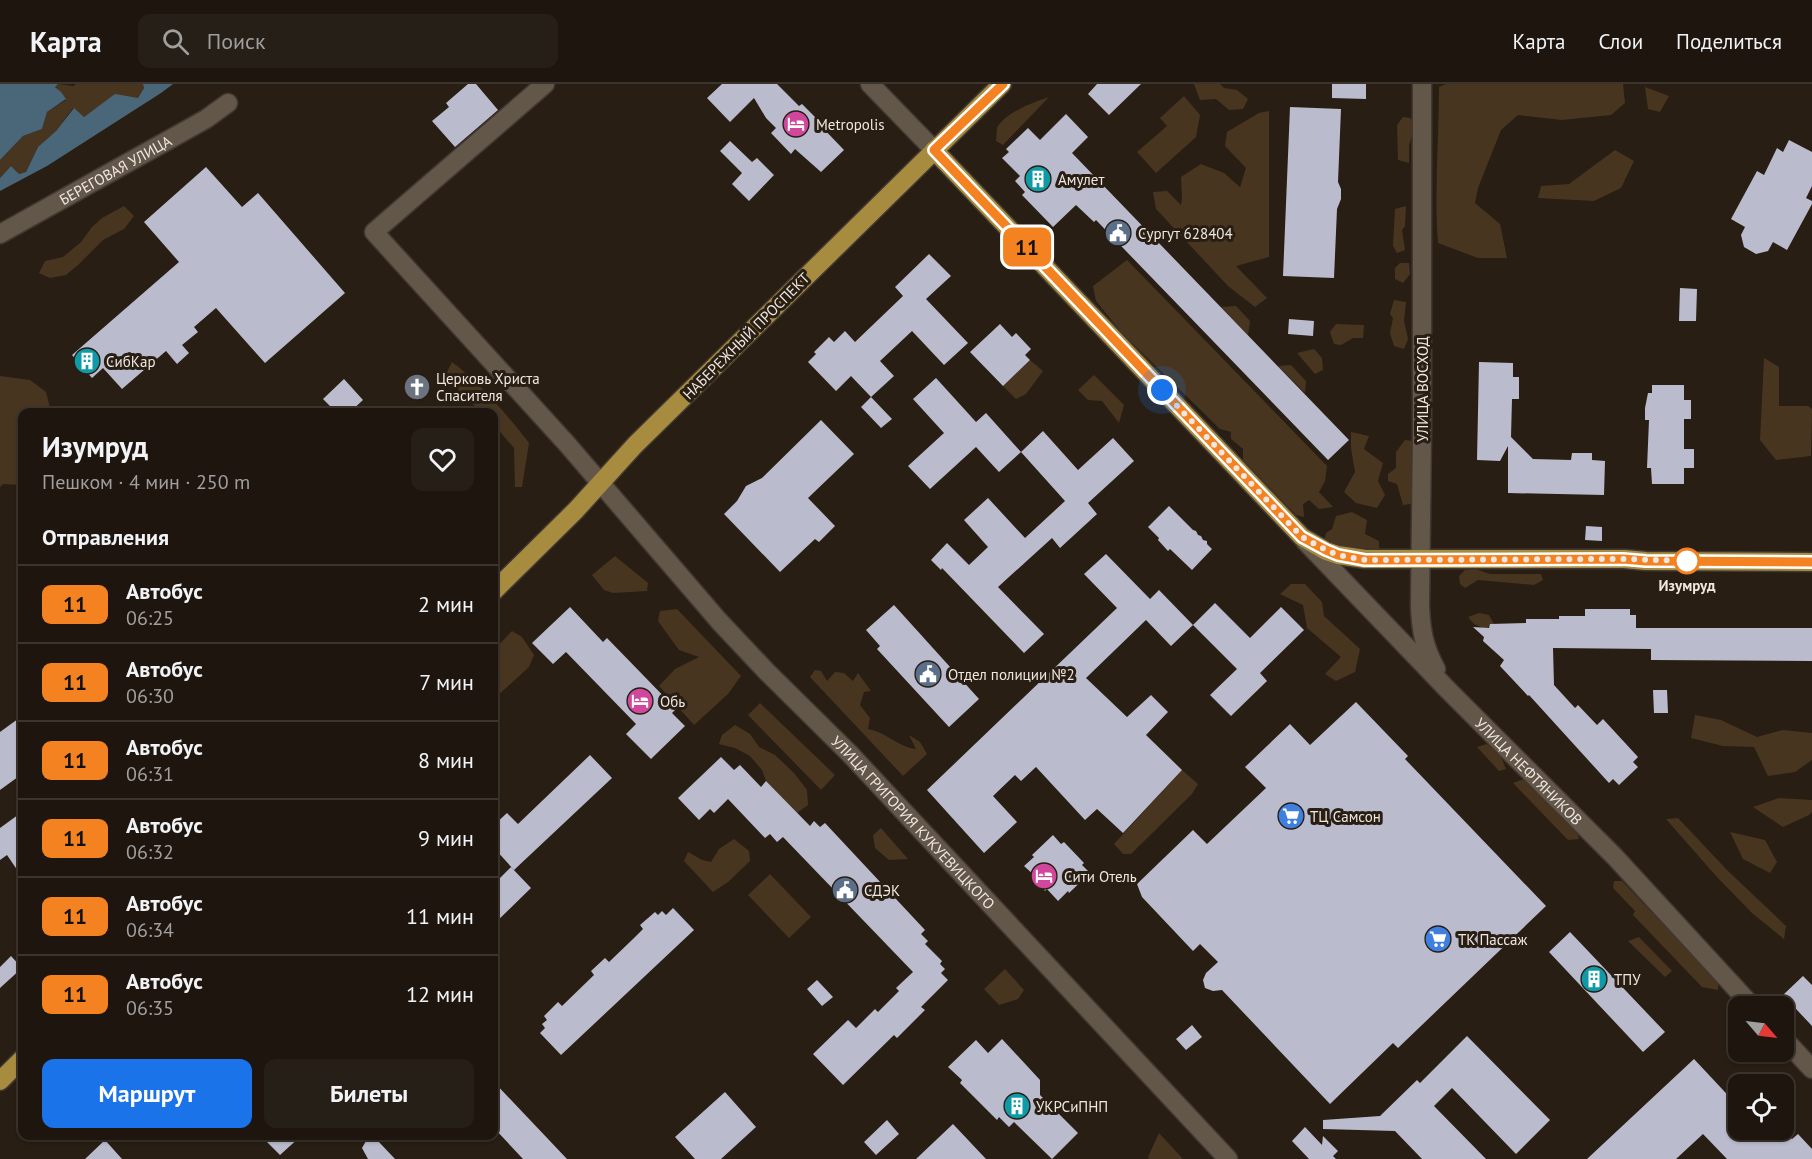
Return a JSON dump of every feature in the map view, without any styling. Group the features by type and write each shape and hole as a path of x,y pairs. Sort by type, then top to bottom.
{"main road":[{"name":"НАБЕРЕЖНЫЙ ПРОСПЕКТ","path":"498,587 576,510 651,429 1002,84"},
{"path":"934,150 1302,537 1326,550 1338,555 1365,560 1812,562"},
{"path":"0,1081 18,1063"}],"street":[{"name":"УЛИЦА ГРИГОРИЯ КУКУЕВИЦКОГО","path":"546,84 374,232 600,483 719,621 850,753 1228,1159"},
{"path":"870,84 934,150"},
{"name":"УЛИЦА ВОСХОД","path":"1422,84 1420,627 1426,652 1447,689"},
{"name":"БЕРЕГОВАЯ УЛИЦА","path":"0,234 206,119 228,103"},
{"name":"УЛИЦА НЕФТЯНИКОВ","path":"1302,537 1447,689 1615,857 1743,996"},
{"path":"1794,1050 1812,1069"}],"shaded area":[{"path":"58,84 74,86 76,84 143,84 144,88 138,98 95,109 84,117 73,108 56,131 38,147 26,172 19,174 11,166 0,178 0,160 23,136 42,129 47,112 66,100 55,86"},
{"path":"1194,84 1220,84 1224,88 1237,90 1248,99 1243,109 1229,110 1216,99 1200,100"},
{"path":"1446,84 1623,84 1625,103 1611,115 1562,120 1518,115 1501,130 1478,188 1475,203 1500,224 1507,258 1478,258 1438,243 1439,87"},
{"path":"1645,87 1669,96 1660,112 1648,109"},
{"path":"1184,96 1200,115 1196,137 1156,173 1137,152 1167,126 1160,118"},
{"path":"1049,97 1003,145 996,141 997,127 1008,116"},
{"path":"1269,111 1269,257 1236,266 1267,298 1255,307 1228,286 1156,209 1153,192 1167,191 1181,205 1181,177 1201,164 1224,173 1240,187 1246,168 1225,146 1227,132 1259,113"},
{"path":"1403,117 1410,118 1416,123 1409,145 1409,163 1398,160 1397,125"},
{"path":"1615,150 1634,161 1621,188 1594,201 1538,198 1541,186 1569,184"},
{"path":"124,206 134,216 124,229 103,240 66,275 50,278 39,273 45,261 63,257 81,242 102,218"},
{"path":"1406,206 1405,226 1402,230 1405,250 1397,253 1393,246 1395,209"},
{"path":"1127,260 1327,466 1325,481 1319,492 1333,507 1319,509 1309,500 1303,504 1304,517 1296,515 1243,460 1243,449 1231,439 1231,432 1220,429 1122,333 1096,301 1093,286"},
{"path":"1400,263 1409,263 1410,274 1403,283 1395,279 1395,268"},
{"path":"1394,300 1406,302 1404,321 1408,339 1404,349 1394,346 1390,333 1393,318 1390,314"},
{"path":"1236,306 1250,321 1248,335 1221,307"},
{"path":"1336,324 1364,325 1363,338 1353,338 1341,345 1334,344 1330,332"},
{"path":"1314,349 1322,358 1323,370 1315,374 1297,353"},
{"path":"1764,358 1779,367 1779,406 1808,406 1812,409 1811,456 1776,460 1760,440"},
{"path":"1030,360 1043,371 1026,394 1016,399 1003,386"},
{"path":"452,362 493,400 529,443 522,487 515,487 514,448 498,430 498,408 477,408 450,382 446,374"},
{"path":"1291,365 1306,381 1305,393 1278,366"},
{"path":"1094,375 1124,405 1119,423 1102,401 1088,400 1078,390"},
{"path":"0,376 30,380 46,392 50,408 18,408 18,485 3,484 0,487"},
{"path":"1351,432 1369,436 1364,449 1383,463 1378,481 1385,495 1377,508 1356,503 1344,492 1355,472"},
{"path":"1405,440 1412,441 1411,504 1403,505 1397,484 1388,481 1388,474 1396,468 1396,452"},
{"path":"1352,512 1367,520 1365,534 1379,541 1379,549 1334,547 1324,541 1326,533 1332,529 1336,516"},
{"path":"615,556 648,583 647,591 613,593 604,590 592,575"},
{"path":"1475,569 1490,574 1541,574 1543,580 1534,585 1478,580 1465,588 1460,584 1459,576 1465,570"},
{"path":"1291,584 1305,584 1322,602 1324,616 1360,649 1355,672 1336,681 1325,674 1341,657 1307,628 1303,605 1280,594"},
{"path":"677,609 741,676 728,694 694,725 659,686 675,669 699,657 679,650 658,621 660,611"},
{"path":"1479,613 1489,615 1494,624 1485,629 1474,624 1468,617"},
{"path":"512,631 522,637 534,655 529,667 498,695 498,646"},
{"path":"815,670 821,671 827,681 835,672 844,673 853,681 858,673 871,691 864,692 860,705 870,718 868,729 916,749 909,735 920,742 927,754 903,776 810,677"},
{"path":"760,703 835,775 821,790 748,715"},
{"path":"1695,715 1721,720 1757,737 1783,730 1812,733 1812,760 1795,772 1768,776 1754,747 1723,746 1691,738"},
{"path":"735,725 750,734 759,747 775,755 794,773 807,790 808,805 797,813 766,781 762,770 750,756 735,748 719,744 722,735"},
{"path":"1487,744 1501,757 1506,769 1499,771 1477,747"},
{"path":"1182,770 1198,784 1192,794 1131,854 1123,854 1114,844"},
{"path":"1524,779 1577,831 1579,839 1568,840 1513,783"},
{"path":"1779,798 1812,800 1812,812 1783,827 1753,807"},
{"path":"1678,818 1727,870 1786,926 1784,939 1752,913 1666,819"},
{"path":"881,828 908,859 889,860 875,848 873,835"},
{"path":"1730,832 1765,840 1777,862 1770,873 1743,859"},
{"path":"734,839 749,851 750,861 728,882 713,892 684,861 688,852 711,862 719,849"},
{"path":"770,874 811,917 789,938 748,895"},
{"path":"1614,881 1622,881 1718,982 1718,990 1702,987 1633,915 1635,911 1613,888"},
{"path":"1639,937 1672,971 1665,977 1628,941"},
{"path":"1005,969 1024,990 1018,999 999,1005 984,989"},
{"path":"1159,1133 1183,1159 1149,1159"}],"water":[{"path":"0,84 58,84 55,87 66,99 47,112 42,129 23,136 0,160"},
{"path":"143,84 173,84 47,166 0,191 0,178 11,166 19,174 26,172 38,147 56,131 74,108 84,117 115,94 138,98 144,88"}],"building":[{"path":"468,84 476,84 498,110 455,147 432,121 449,107 446,103"},
{"name":"Metropolis","path":"722,84 777,84 799,106 802,104 844,150 821,172 795,149 791,154 771,133 776,128 766,118 754,98 730,122 707,98"},
{"path":"1097,84 1141,84 1109,115 1088,94"},
{"path":"1332,84 1366,84 1366,99 1332,98"},
{"path":"1290,107 1341,109 1338,182 1341,199 1337,209 1334,278 1283,276"},
{"path":"1066,114 1088,137 1072,153 1349,440 1328,460 1096,220 1094,222 1076,205 1053,227 1022,195 1025,192 1015,181 1020,176 1002,158 1009,152 1006,149 1028,128 1040,140"},
{"path":"1789,140 1812,152 1812,186 1806,198 1812,201 1812,204 1787,250 1773,242 1768,251 1756,254 1744,247 1741,235 1745,227 1731,219 1757,171 1764,175 1777,148 1783,152"},
{"path":"730,141 752,162 757,158 774,175 749,201 732,184 742,173 720,151"},
{"path":"206,167 242,207 258,193 345,293 265,363 216,308 194,327 198,332 182,345 189,353 177,364 166,351 122,389 103,368 92,378 72,355 179,262 144,222"},
{"path":"929,254 951,276 926,299 968,343 944,365 912,331 880,361 894,376 871,397 851,376 836,391 808,362 816,354 814,352 829,337 834,342 845,331 855,342 903,296 895,287"},
{"path":"1680,288 1697,289 1696,321 1679,321"},
{"path":"1289,319 1314,321 1313,336 1288,334"},
{"path":"1000,324 1012,337 1016,333 1031,349 1025,355 1030,360 1003,386 970,352"},
{"path":"1479,362 1513,363 1513,377 1519,377 1519,399 1512,399 1511,437 1533,459 1571,460 1572,453 1592,453 1592,460 1605,461 1604,495 1508,493 1508,446 1500,461 1477,460"},
{"path":"936,378 976,422 986,413 1021,452 999,472 976,447 930,489 908,466 944,433 913,399"},
{"path":"344,379 363,400 354,408 332,408 323,399"},
{"path":"1652,385 1684,385 1684,400 1691,400 1691,419 1684,419 1684,449 1694,449 1694,468 1684,468 1684,484 1652,484 1651,468 1647,468 1649,420 1645,420 1645,408 1648,393 1652,393"},
{"path":"871,397 892,419 881,428 861,407"},
{"path":"821,420 854,454 808,498 835,526 819,542 815,539 780,572 724,514 737,501 746,486 762,478"},
{"path":"1043,431 1078,470 1113,438 1134,461 1088,503 1097,514 1060,548 1052,538 998,587 1044,634 1024,653 942,568 941,570 931,560 947,543 969,565 988,547 964,520 988,498 1025,538 1065,501 1021,452"},
{"path":"1169,506 1203,540 1207,541 1212,549 1192,570 1170,549 1168,551 1148,527"},
{"path":"1586,526 1602,527 1602,541 1585,540"},
{"path":"1106,554 1150,599 1159,590 1193,625 1171,646 1146,620 1086,678 1127,717 1151,695 1168,712 1146,735 1182,770 1123,833 1097,809 1085,820 1036,767 1021,781 1015,775 993,796 1017,822 984,853 927,790 1117,608 1084,574"},
{"path":"1215,603 1250,638 1281,607 1304,630 1260,673 1267,681 1231,716 1210,695 1237,669 1193,625"},
{"name":"Отдел полиции №2","path":"894,605 979,699 949,727 877,649 880,646 866,630"},
{"name":"Обь","path":"570,607 603,642 607,638 676,709 672,713 685,726 651,759 626,734 636,724 566,652 553,664 532,643"},
{"path":"1585,609 1630,609 1630,615 1636,615 1636,628 1812,628 1812,661 1651,660 1651,649 1553,648 1554,685 1575,708 1578,705 1597,725 1603,719 1638,757 1633,762 1638,767 1619,785 1613,779 1609,783 1500,666 1504,660 1483,641 1484,637 1473,627 1489,628 1490,624 1526,623 1526,619 1585,616"},
{"path":"1653,690 1667,690 1668,713 1654,713"},
{"path":"1356,702 1408,756 1405,759 1546,906 1398,1048 1393,1043 1330,1104 1222,990 1213,991 1205,988 1203,980 1206,973 1218,962 1200,944 1193,951 1142,897 1137,884 1193,830 1207,844 1266,788 1245,767 1290,724 1310,745"},
{"path":"18,719 18,777 0,790 0,732"},
{"path":"590,755 612,778 514,870 498,852 498,821 507,813 518,824"},
{"path":"721,757 734,770 740,765 761,787 766,781 810,826 814,821 820,827 825,823 925,930 921,934 928,941 925,944 942,961 940,964 945,969 941,973 948,980 921,1007 925,1010 897,1038 894,1035 843,1085 813,1054 848,1020 856,1028 875,1009 878,1012 899,991 896,988 913,972 783,837 777,842 770,834 765,838 728,799 714,813 710,809 699,820 678,798"},
{"path":"18,815 18,871 7,855 0,860 0,828"},
{"path":"1053,835 1061,844 1064,842 1084,863 1082,865 1090,873 1058,901 1047,889 1045,891 1041,884 1033,878 1035,876 1024,866"},
{"path":"511,867 531,888 498,920 498,880"},
{"path":"673,908 694,930 561,1055 540,1033 545,1028 542,1024 547,1020 544,1016 558,1002 562,1006 594,975 591,971 605,958 609,962 643,929 640,925 655,912 658,915 662,911 666,915"},
{"name":"ТПУ","path":"1570,932 1665,1032 1643,1052 1549,952"},
{"path":"11,956 18,964 18,972 0,988 0,967"},
{"path":"1803,976 1812,985 1812,1026 1794,1007 1794,996 1783,995"},
{"path":"817,980 833,997 822,1006 807,989"},
{"path":"1192,1025 1202,1037 1186,1050 1176,1039"},
{"path":"1467,1036 1550,1120 1516,1154 1452,1088 1434,1106 1486,1159 1422,1159 1395,1131 1323,1129 1323,1120 1380,1116 1417,1080 1420,1083"},
{"name":"УКРСиПНП","path":"1002,1039 1040,1080 1040,1095 1078,1133 1052,1159 1014,1122 1009,1127 999,1117 997,1120 960,1083 962,1080 948,1067 976,1040 988,1053"},
{"path":"1694,1059 1728,1095 1728,1140 1794,1140 1798,1134 1812,1149 1812,1159 1727,1159 1703,1134 1676,1159 1587,1159"},
{"path":"498,1086 567,1159 523,1159 498,1132"},
{"path":"725,1092 756,1127 721,1159 695,1159 675,1137"},
{"path":"887,1120 899,1134 876,1155 864,1142"},
{"path":"953,1124 986,1159 916,1159"},
{"path":"1305,1127 1322,1145 1323,1136 1338,1151 1333,1156 1336,1159 1309,1159 1292,1141"},
{"path":"105,1140 122,1159 85,1159"},
{"path":"265,1140 297,1140 280,1155"},
{"path":"366,1141 378,1141 395,1159 368,1159 362,1148"}],"bus line":[{"name":"11","path":"1003,84 934,150 1302,537 1338,555 1365,560 1623,559 1812,562"}],"place":[{"name":"Metropolis","path":"796,124"},
{"name":"Амулет","path":"1038,179"},
{"name":"Сургут 628404","path":"1118,233"},
{"name":"СибКар","path":"87,361"},
{"name":"Церковь Христа Спасителя","path":"417,387"},
{"name":"Изумруд","path":"1687,561"},
{"name":"Отдел полиции №2","path":"928,674"},
{"name":"Обь","path":"640,701"},
{"name":"ТЦ Самсон","path":"1291,816"},
{"name":"Сити Отель","path":"1044,876"},
{"name":"СДЭК","path":"845,890"},
{"name":"ТК Пассаж","path":"1438,939"},
{"name":"ТПУ","path":"1594,979"},
{"name":"УКРСиПНП","path":"1017,1106"}],"route":[{"path":"1162,390 1302,537 1338,555 1365,560 1693,561 1687,561"}]}
